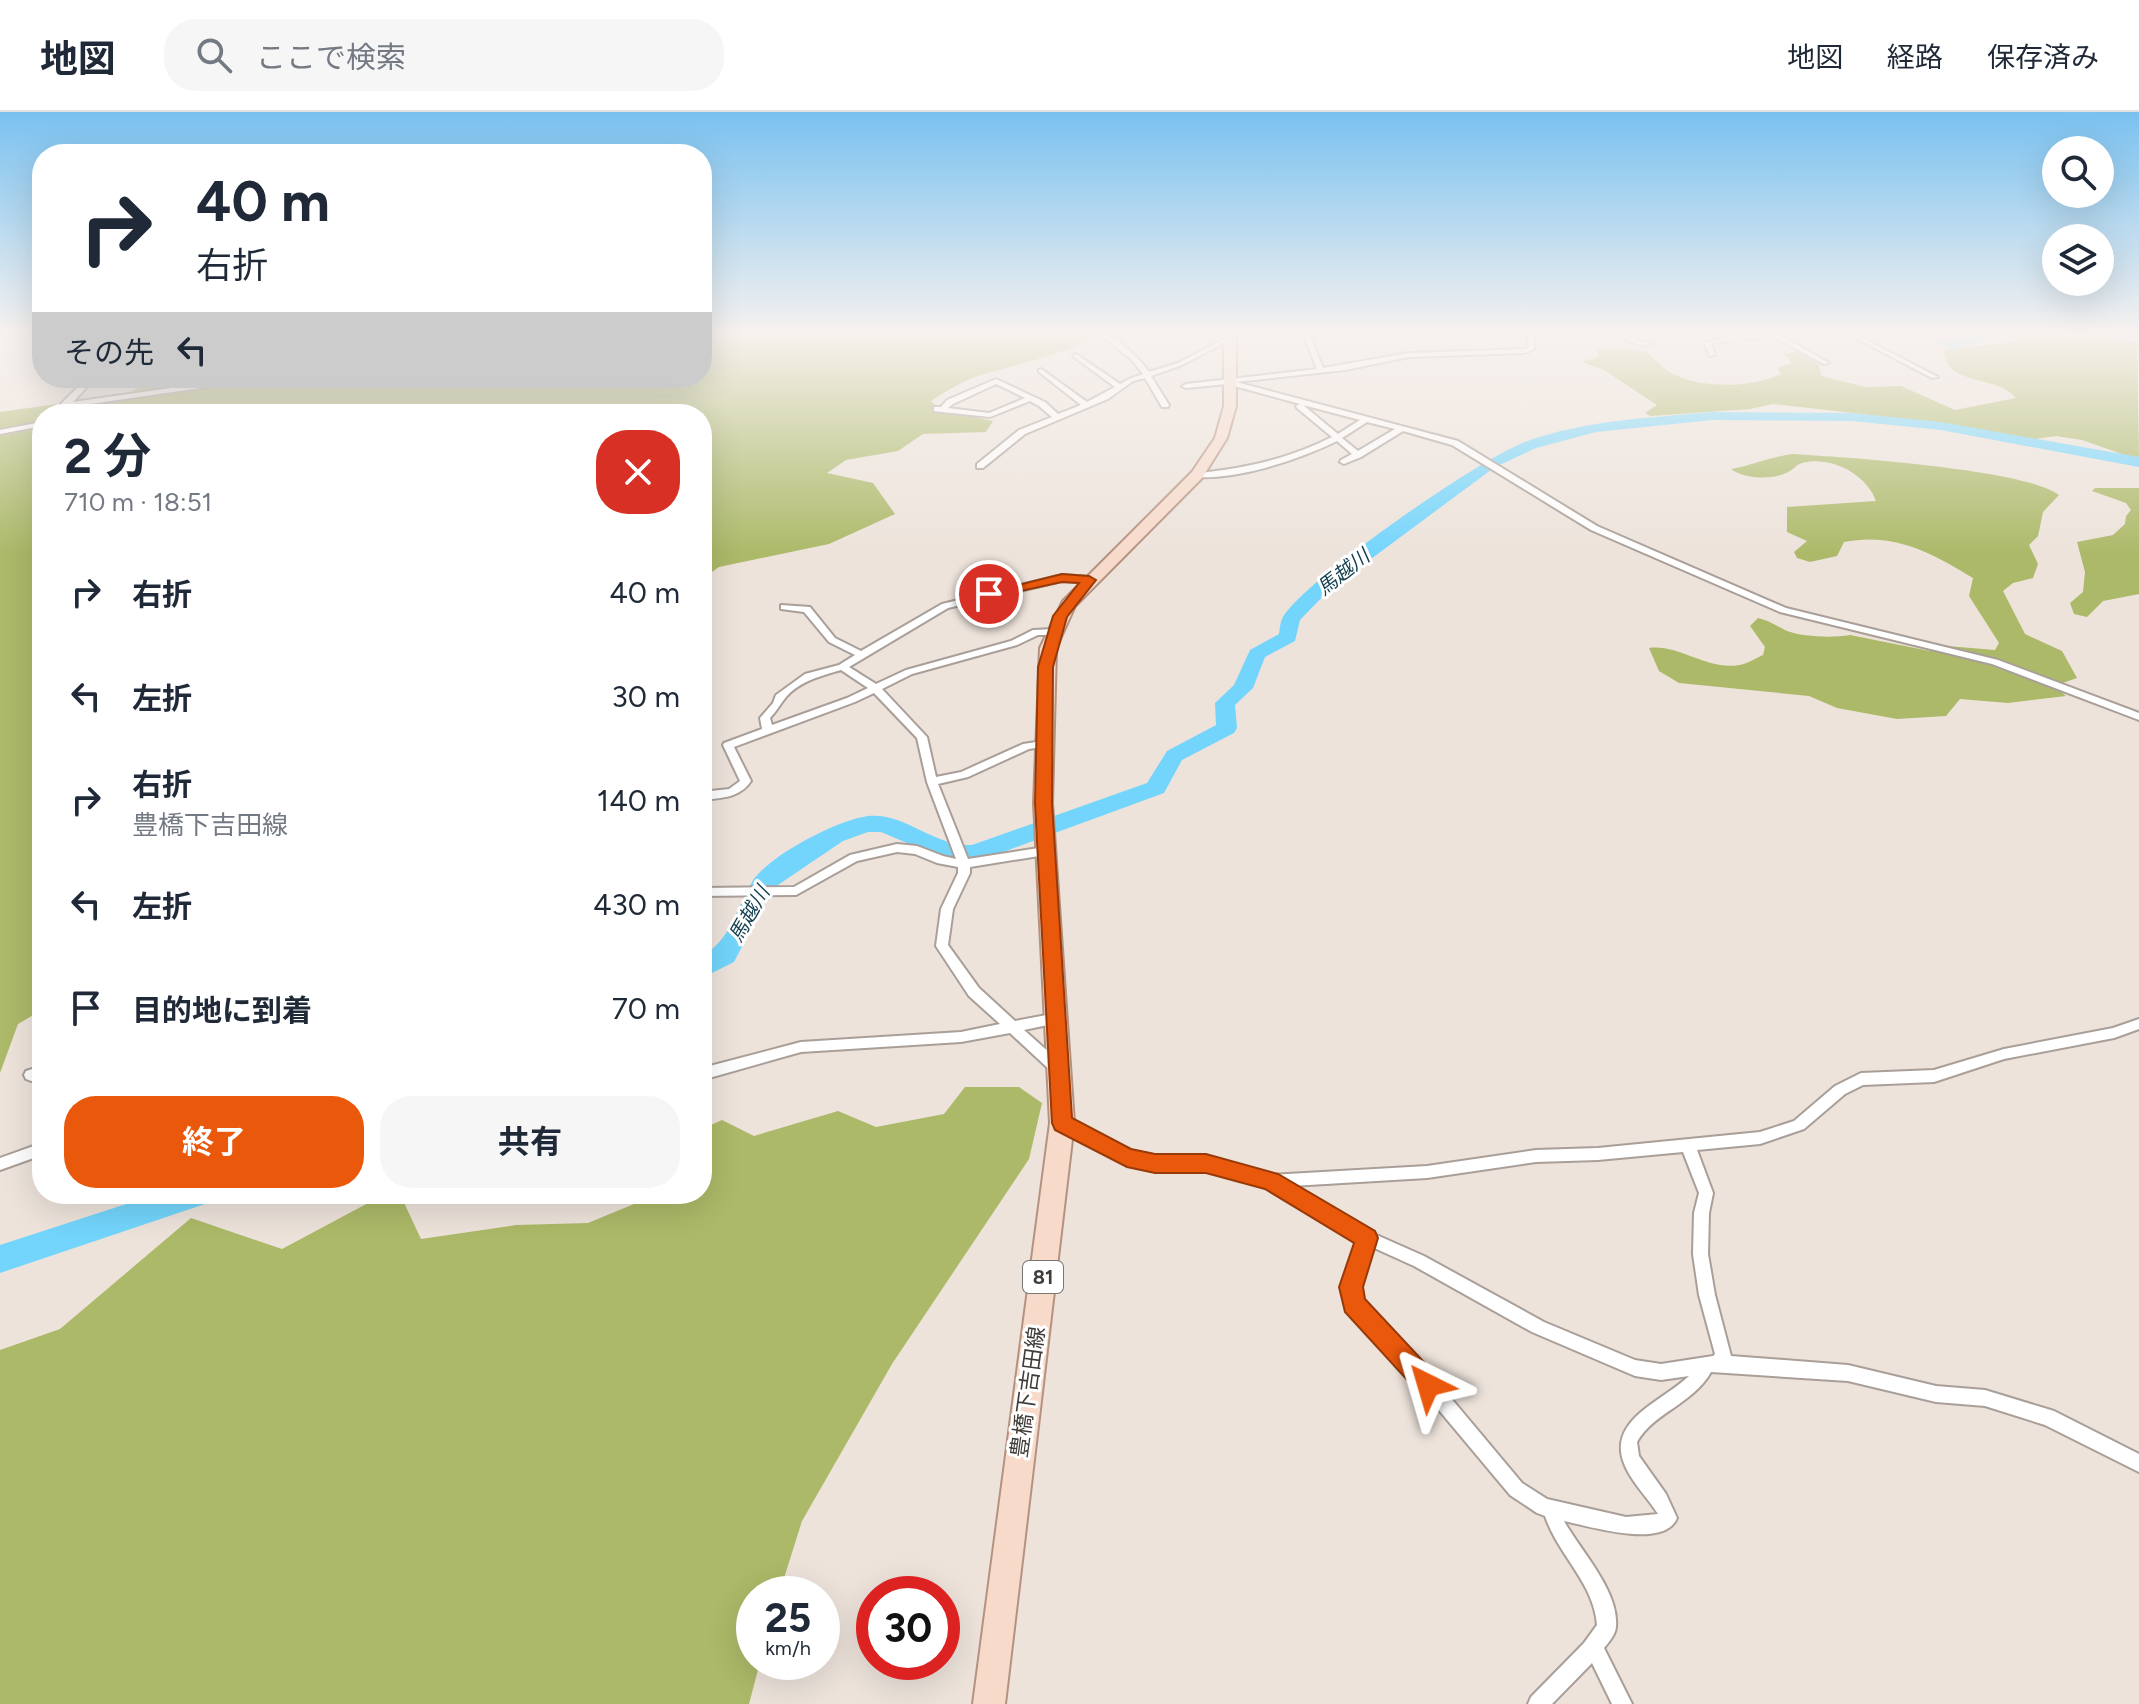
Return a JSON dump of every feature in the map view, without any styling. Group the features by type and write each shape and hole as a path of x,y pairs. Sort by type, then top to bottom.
{"main road":[{"name":"豊橋下吉田線","path":"989,1704 1062,1123 1043,803 1045,667 1054,632 1068,604 1197,475 1221,438 1230,406"}],"street":[{"path":"944,406 939,410 990,415 1011,406"},
{"path":"1045,406 1057,417"},
{"path":"980,466 1011,438 1083,406"},
{"path":"1302,406 1358,455"},
{"path":"1311,406 1455,443 1594,528 1760,600 1813,618 2034,674 2139,717"},
{"path":"1197,475 1263,465 1336,438 1365,420"},
{"path":"0,432 32,426"},
{"path":"1344,462 1403,428"},
{"path":"768,731 765,718 778,704 780,697 808,676 842,667 953,603 1062,578 1089,580"},
{"path":"784,607 807,609 832,640 861,655"},
{"path":"712,794 742,788 746,781 728,745 876,689 909,672 1014,643 1036,632 1054,632"},
{"path":"842,667 876,689 922,737 932,782 962,858 964,873 947,909 942,946 963,979 1051,1065 1060,1068"},
{"path":"932,782 964,775 1027,746 1043,744"},
{"path":"712,892 796,891 854,858 897,848 917,850 941,860 1045,849"},
{"path":"712,1071 801,1047 935,1039 1057,1018"},
{"path":"1270,1181 1427,1172 1536,1156 1598,1154 1760,1138 1799,1125 1840,1090 1861,1079 1934,1076 2004,1054 2114,1033 2139,1024"},
{"path":"1062,1123 1127,1158 1155,1164 1206,1164 1270,1181 1367,1238 1419,1261 1538,1327 1635,1368 1661,1372 1713,1364 1848,1373 1936,1394 2009,1403 2048,1417 2139,1463"},
{"path":"1367,1238 1351,1287 1353,1304 1408,1360 1516,1489 1551,1509 1626,1526 1660,1523 1668,1518 1629,1454 1627,1440 1632,1431 1650,1415 1675,1402 1723,1355 1704,1288 1700,1232 1706,1193 1687,1144"},
{"path":"0,1164 32,1153"},
{"path":"1538,1704 1591,1650 1607,1628 1605,1604 1565,1539 1551,1509"},
{"path":"1591,1650 1599,1656 1622,1704"}],"green space":[{"path":"712,406 937,406 942,411 993,421 986,432 923,434 898,451 846,460 827,473 873,483 895,514 829,544 719,567 712,572"},
{"path":"1655,406 1762,406 1650,416 1645,413"},
{"path":"1793,406 1947,406 1955,410 1974,406 2138,406 2139,460 2082,440 2056,436 2029,440 1923,421"},
{"path":"32,408 32,423 0,431 0,412"},
{"path":"32,430 32,1016 18,1024 0,1073 0,436"},
{"path":"1792,454 1973,471 2040,486 2059,495 2043,512 2038,536 2029,545 2038,564 2033,578 2013,583 2003,591 2025,634 2062,651 2077,678 2054,686 2066,696 2008,703 1960,699 1946,716 1897,719 1837,708 1809,696 1679,683 1659,671 1649,648 1671,650 1727,666 1742,664 1763,655 1765,647 1750,626 1758,618 1801,635 1850,635 1930,651 1935,645 1995,650 1999,643 1969,596 1973,578 1927,553 1895,542 1862,540 1844,542 1837,556 1810,562 1797,558 1794,552 1807,541 1787,532 1787,507 1876,501 1865,483 1835,464 1802,463 1786,473 1766,477 1750,477 1731,469"},
{"path":"2095,488 2139,488 2139,594 2103,601 2087,617 2074,614 2070,603 2083,592 2085,572 2077,542 2113,535 2125,524 2131,510 2126,503 2092,491"},
{"path":"965,1087 1019,1087 1042,1103 1029,1159 892,1364 802,1521 785,1576 736,1576 736,1680 755,1680 749,1704 0,1704 0,1350 60,1329 191,1218 282,1249 366,1204 405,1204 421,1239 516,1225 588,1223 634,1204 712,1204 712,1124 722,1120 754,1136 838,1111 876,1127 944,1114"}],"waterway":[{"name":"馬越川","path":"712,962 725,955 736,940 763,884 818,844 852,828 881,824 947,852 972,853 1005,844 1156,788 1175,755 1227,728 1225,703 1243,688 1257,654 1288,637 1291,619 1323,586 1489,464 1531,445 1595,428 1712,416 1852,417 1941,426 2139,462"},
{"name":"馬越川","path":"0,1259 168,1204"}],"route":[{"path":"989,594 1028,589 1062,578 1089,580 1060,616 1048,648 1045,667 1043,803 1062,1123 1127,1158 1155,1164 1206,1164 1270,1181 1367,1238 1366,1250 1351,1287 1353,1304 1428,1385"}]}
